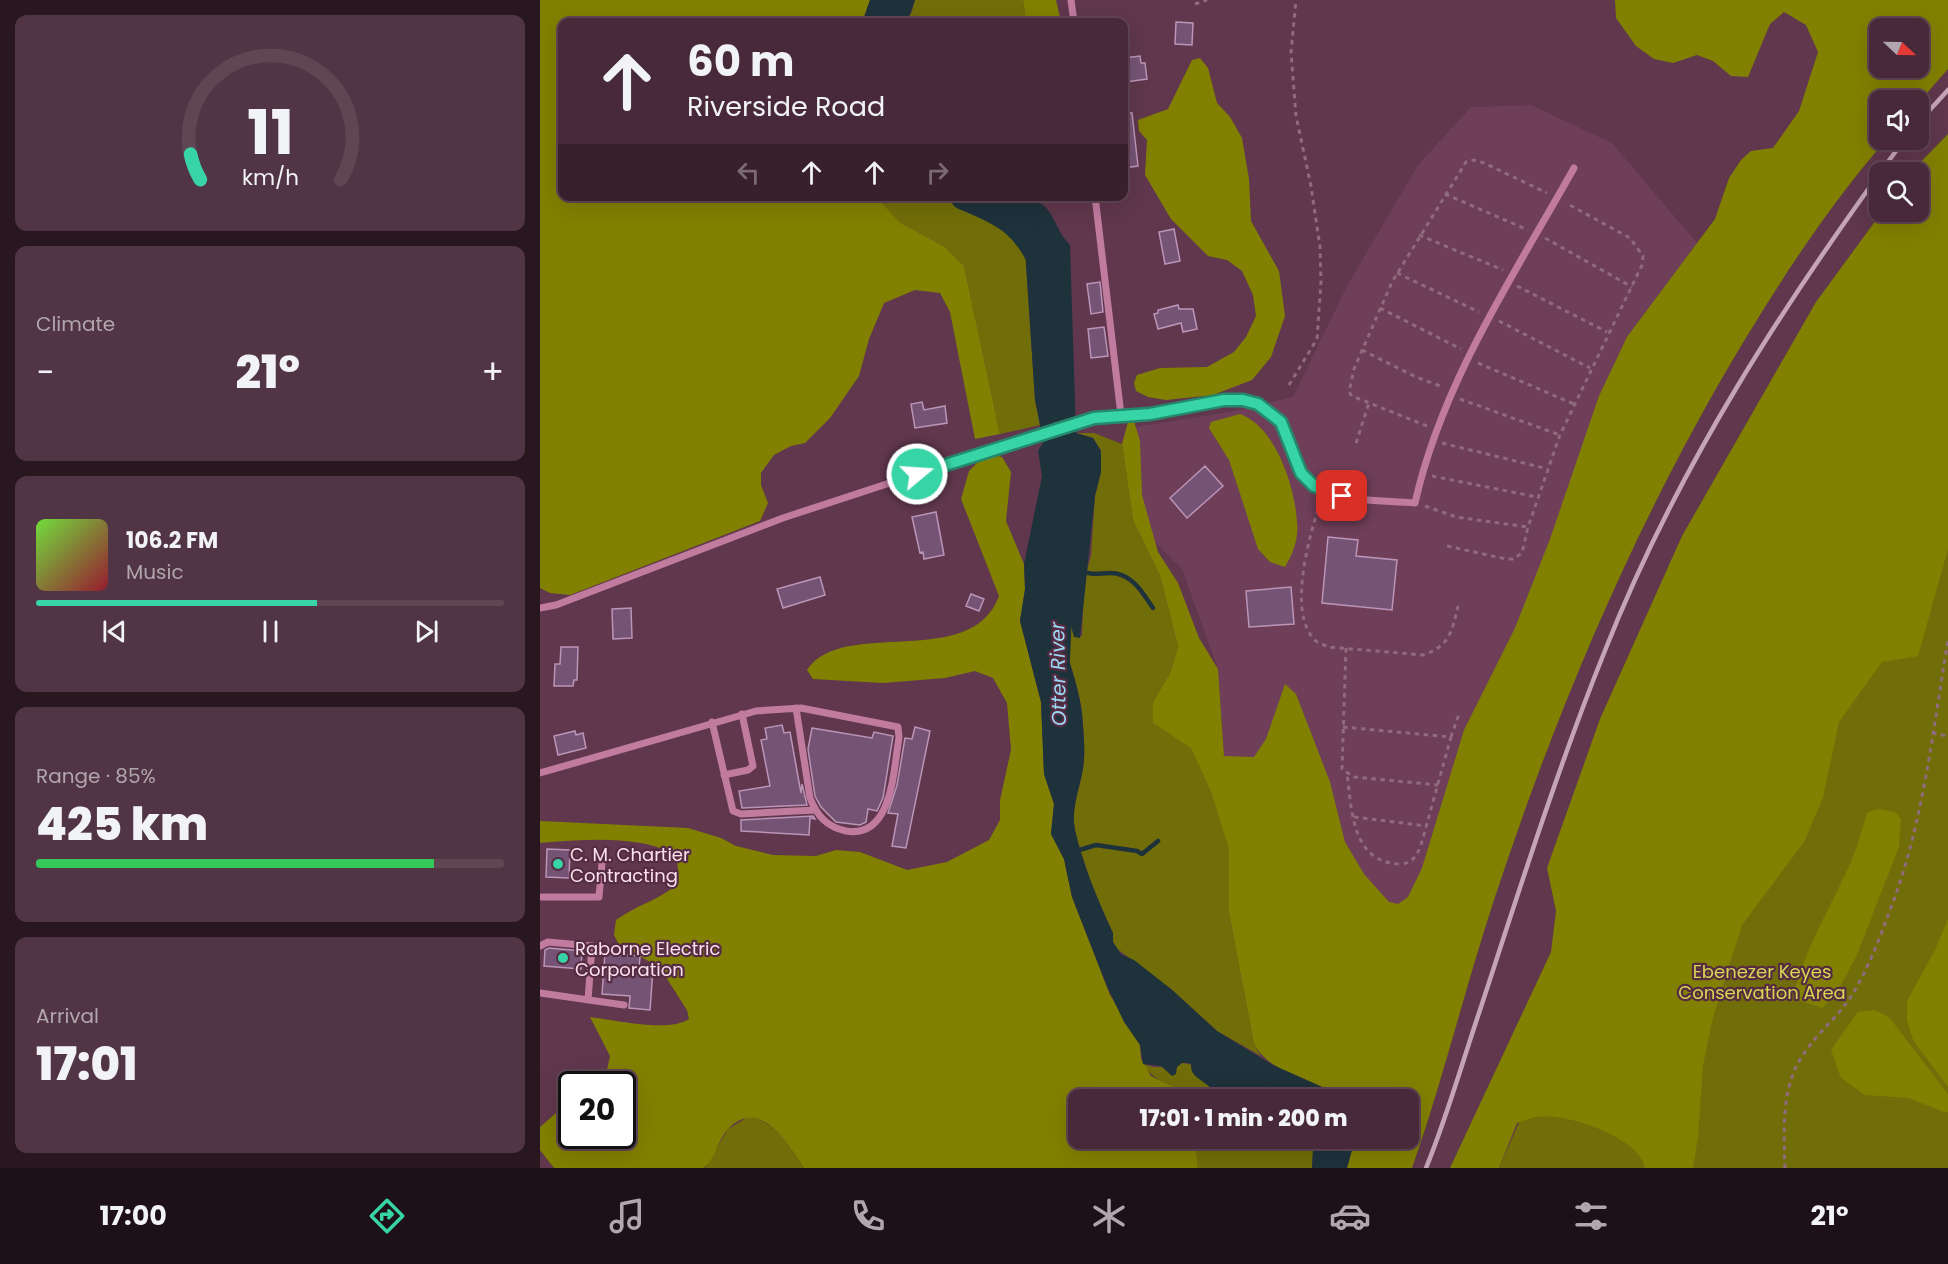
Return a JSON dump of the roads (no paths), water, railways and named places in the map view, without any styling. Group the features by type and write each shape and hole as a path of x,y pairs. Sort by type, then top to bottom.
{"street":[{"path":"1057,428 1094,418 1150,414"}],"lane":[{"path":"1071,0 1073,18"},
{"path":"1150,414 1224,400 1243,400 1258,404 1281,422 1301,473 1314,486 1342,496 1414,503 1431,441 1452,393 1574,168"},
{"path":"1096,201 1121,415"},
{"path":"540,608 556,604 783,518 1057,428"},
{"path":"540,773 712,722 770,708 796,708 892,724 900,732 885,808 878,822 863,832 832,827 815,810 810,798 796,708"},
{"path":"724,775 748,770 753,766 742,714"},
{"path":"712,722 731,807 736,812 815,810"},
{"path":"540,897 599,897 603,863"},
{"path":"540,946 548,942 592,946 588,1000"},
{"path":"540,993 624,1005"}],"water":[{"path":"870,0 915,0 909,18 864,18"},
{"path":"986,201 1036,201 1050,213 1070,245 1076,433 1093,438 1101,451 1101,472 1095,496 1080,638 1074,637 1067,610 1069,589 1064,556 1055,558 1052,578 1056,617 1079,694 1082,713 1084,759 1075,803 1074,821 1091,883 1113,933 1113,942 1121,954 1134,960 1171,989 1217,1031 1273,1065 1327,1089 1242,1089 1216,1081 1189,1063 1182,1063 1177,1067 1176,1074 1172,1076 1161,1066 1143,1064 1140,1045 1124,1022 1106,984 1072,897 1064,859 1051,834 1054,804 1044,774 1041,702 1020,621 1025,589 1024,564 1042,476 1038,451 1046,438 1042,435 1035,400 1025,249 1029,230 1025,225 1023,233 1006,214"},
{"path":"1352,1149 1347,1168 1312,1168 1313,1150"}],"waterway":[{"name":"Otter River","path":"975,201 1015,223 1032,242 1047,271"},
{"name":"Otter River","path":"1056,659 1062,519"},
{"path":"1082,571 1124,576 1136,584 1153,608"},
{"path":"1076,851 1096,845 1137,851 1142,854 1158,841"},
{"name":"Otter River","path":"1205,1066 1236,1089"}],"railway":[{"path":"1929,111 1948,90"},
{"path":"1426,1168 1448,1110 1554,786 1604,653 1633,584 1665,517 1737,387 1776,324 1897,150"}],"place":[{"name":"C. M. Chartier Contracting","path":"558,864"},
{"name":"Raborne Electric Corporation","path":"563,958"}],"park label":[{"name":"Ebenezer Keyes Conservation Area","path":"1762,981"}]}
